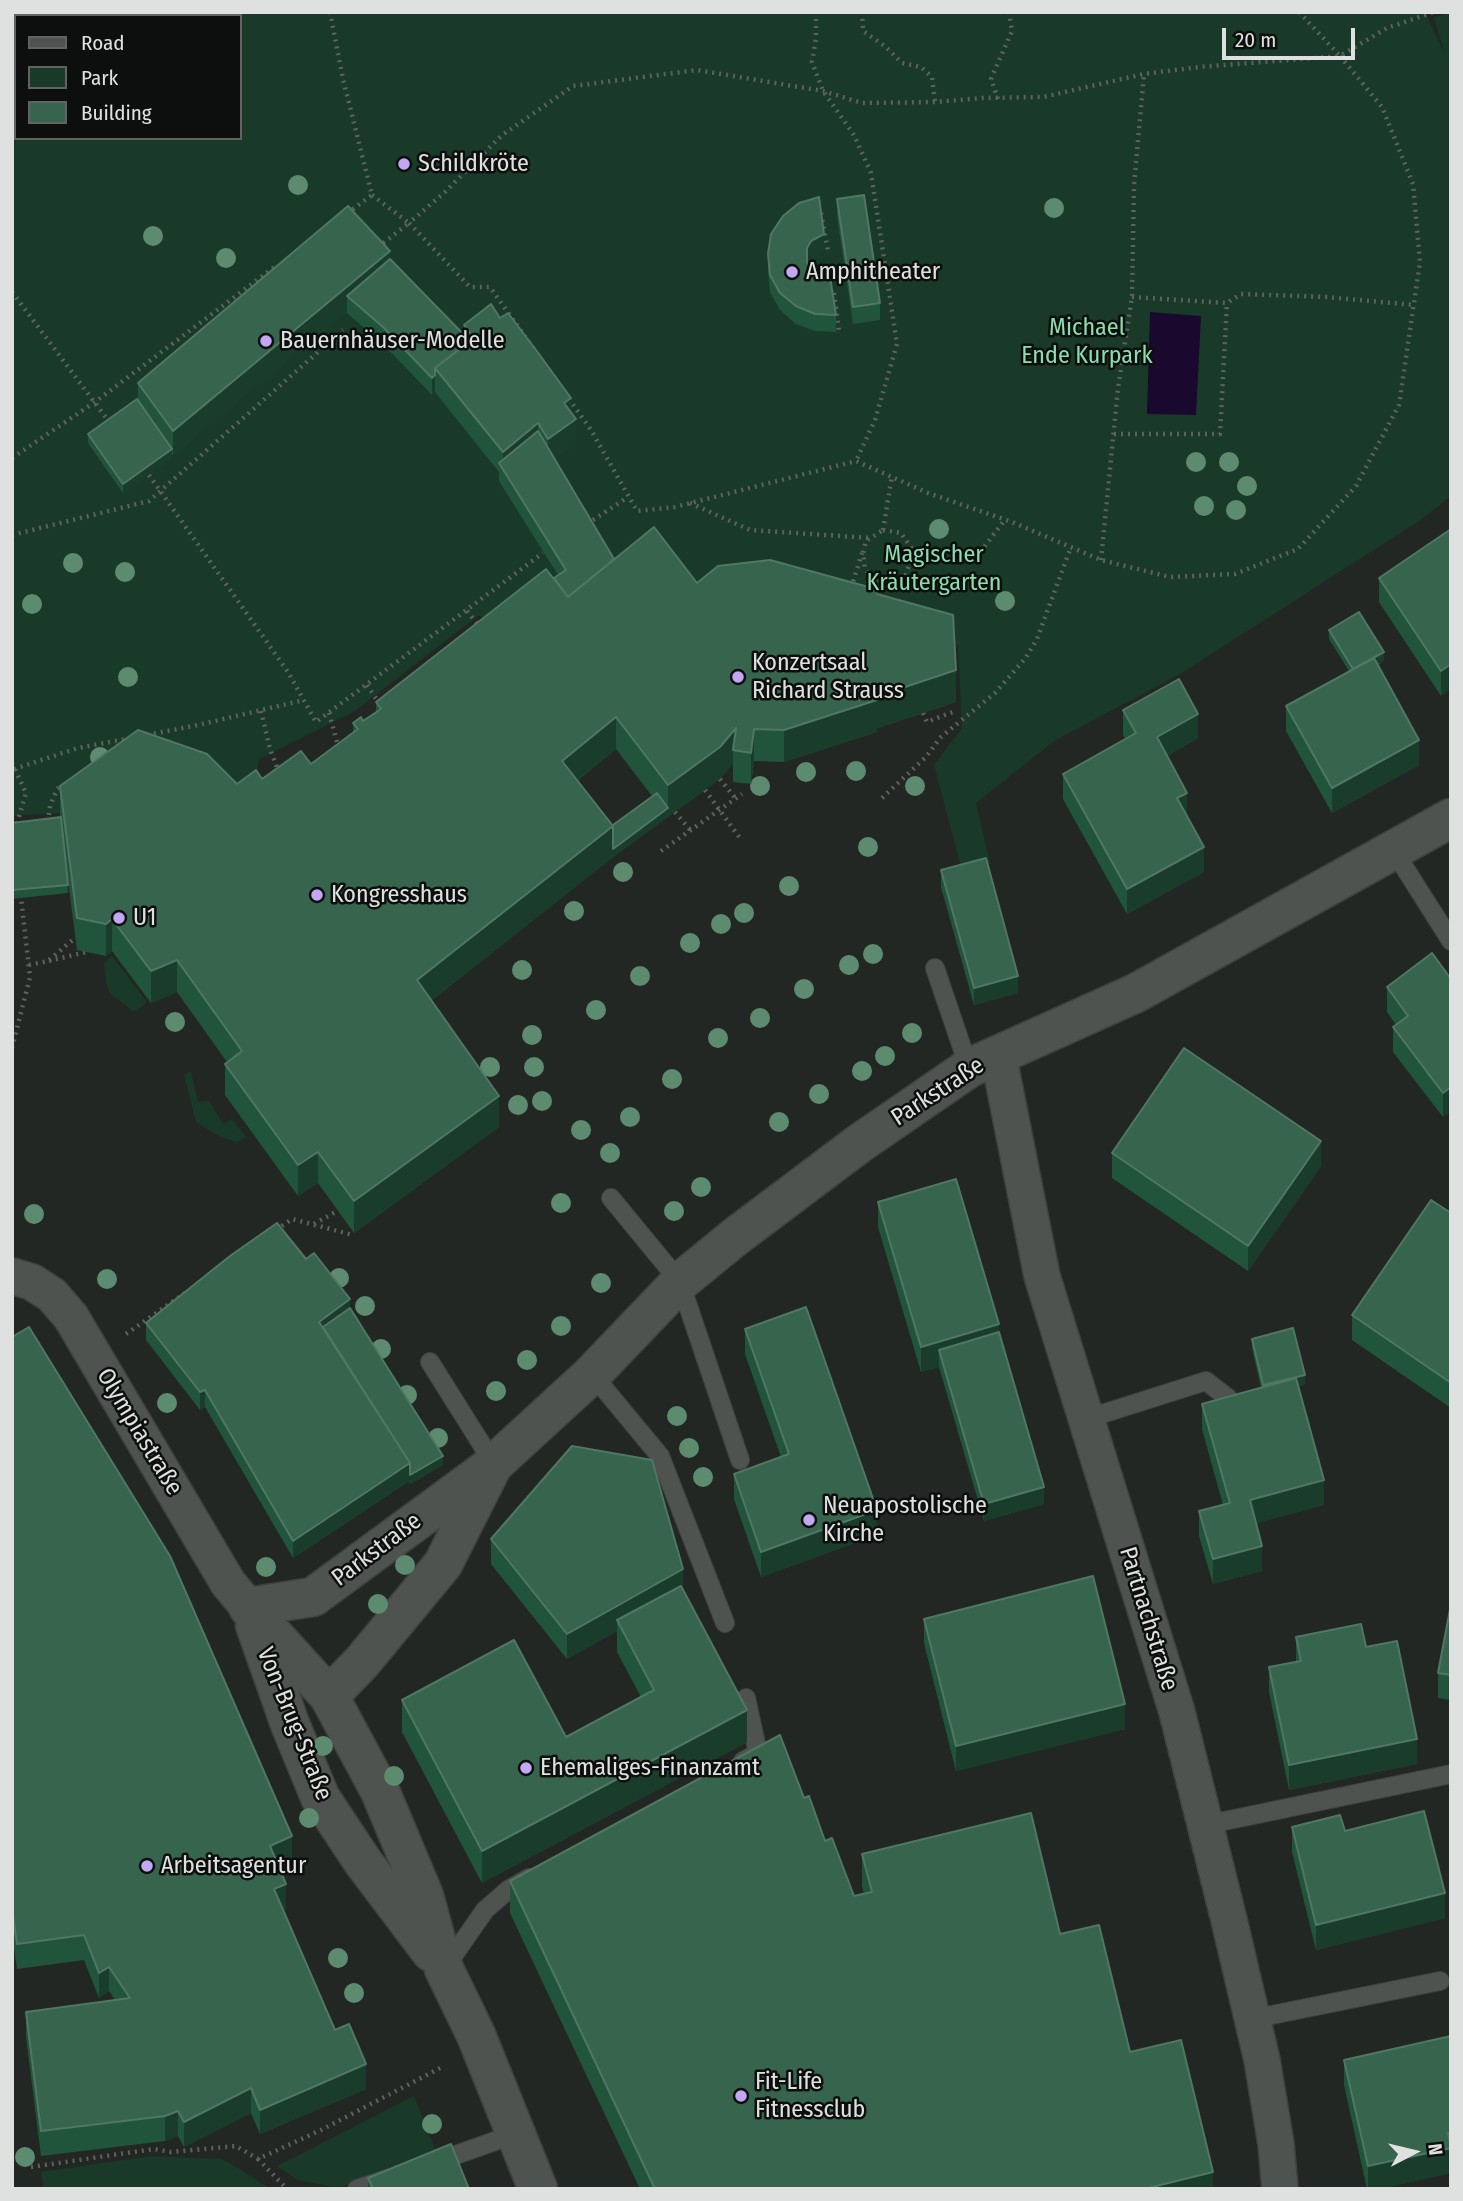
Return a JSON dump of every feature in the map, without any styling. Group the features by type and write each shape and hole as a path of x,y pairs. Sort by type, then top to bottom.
{"street":[{"name":"Parkstraße","path":"248,1607 313,1597 494,1464 592,1374 680,1282 860,1143 984,1061 1136,993 1451,818"},
{"name":"Partnachstraße","path":"984,1061 1042,1276 1177,1712 1262,2060 1280,2189"},
{"name":"Olympiastraße","path":"12,1276 32,1282 52,1295 71,1317 228,1583 248,1607"},
{"name":"Parkstraße","path":"336,1689 362,1662 443,1564 494,1464"},
{"name":"Von-Brug-Straße","path":"248,1607 336,1689 424,1896 444,1969 480,2046 538,2189"},
{"name":"Von-Brug-Straße","path":"248,1607 290,1724 320,1797 363,1862 444,1969"}],"lane":[{"path":"1394,852 1451,941"},
{"path":"935,968 984,1061"},
{"path":"611,1198 680,1282 740,1460"},
{"path":"430,1362 494,1464"},
{"path":"592,1374 660,1455 725,1623"},
{"path":"1086,1419 1206,1381 1228,1398"},
{"path":"723,1772 758,1753 746,1698"},
{"path":"1205,1825 1451,1774"},
{"path":"444,1969 485,1910 508,1890 541,1871"},
{"path":"1252,2019 1440,1981"},
{"path":"357,2189 514,2134"}],"path":[{"path":"330,12 343,79 372,195 410,223 470,287 490,288 591,430 637,511 675,507 856,461 928,493 1101,560 1170,577 1235,574 1298,549 1356,486 1399,405 1420,262 1413,184 1382,107 1299,12"},
{"path":"816,12 812,62 823,92 854,135 871,173 897,344 875,420 856,461"},
{"path":"862,12 863,31 886,47 902,63 921,67 932,77 935,102"},
{"path":"999,99 991,79 1012,31 1009,12"},
{"path":"370,254 445,192 501,136 573,86 696,70 823,92 862,103 1043,97 1144,74 1340,56 1387,28 1434,12"},
{"path":"1101,560 1118,388 1132,298 1134,185 1144,74"},
{"path":"339,219 372,195"},
{"path":"821,213 828,251"},
{"path":"12,458 95,402 283,261"},
{"path":"12,292 112,426"},
{"path":"834,293 839,331"},
{"path":"1132,298 1227,303 1241,294 1326,297 1414,306"},
{"path":"1114,434 1220,434 1227,303"},
{"path":"12,535 149,501 343,330"},
{"path":"532,366 540,360"},
{"path":"543,379 550,372"},
{"path":"149,475 288,672 316,722 542,553"},
{"path":"883,530 892,477"},
{"path":"593,520 628,497"},
{"path":"689,502 750,530 871,538"},
{"path":"911,559 948,560 982,551 1004,521"},
{"path":"850,592 866,541 883,530 901,533 912,549 911,559 905,577 890,587 875,581 865,569 864,548"},
{"path":"882,798 918,766 941,737 995,693 1025,659 1037,639 1071,547"},
{"path":"467,611 480,628"},
{"path":"367,685 384,710"},
{"path":"27,826 15,826 26,793 13,766 78,747 176,729 304,700"},
{"path":"261,711 270,749 283,782"},
{"path":"923,713 927,722 955,711"},
{"path":"329,713 341,759"},
{"path":"159,739 176,729"},
{"path":"720,779 736,799"},
{"path":"38,824 49,822 50,806 57,789 67,781"},
{"path":"705,790 741,841"},
{"path":"661,851 743,794"},
{"path":"675,812 691,831"},
{"path":"12,1048 30,977 21,898"},
{"path":"48,961 75,938"},
{"path":"29,965 86,952"},
{"path":"313,1225 337,1210"},
{"path":"271,1233 292,1219 353,1235"},
{"path":"94,1356 185,1293"},
{"path":"258,2159 321,2130 480,2046"},
{"path":"30,2167 154,2150 171,2152 236,2146 258,2159 287,2189"}],"green space":[{"name":"Michael Ende Kurpark","path":"12,12 1425,12 1445,55 1434,17 1451,13 1451,496 1419,521 1180,674 1054,741 976,803 990,864 962,870 934,765 962,728 958,645 908,627 497,637 479,615 355,711 259,759 253,800 12,816"},
{"path":"112,956 147,1002 134,1012 110,993 106,983 104,962"},
{"path":"191,1072 198,1102 209,1101 223,1124 232,1119 246,1137 237,1142 219,1136 196,1122 184,1074"},
{"path":"414,2096 437,2154 352,2185 334,2187 298,2180 277,2166"},
{"path":"151,2156 221,2159 270,2189 44,2189 41,2172"}],"shaded area":[{"path":"1150,312 1201,316 1196,415 1147,414"}],"building":[{"path":"145,12 189,12 187,14 143,14"},
{"path":"864,195 880,303 853,307 837,199"},
{"path":"819,197 824,234 811,241 807,248 807,263 816,274 830,277 836,315 815,314 796,306 780,293 770,275 768,254 771,234 783,216 799,203"},
{"name":"Bauernhäuser-Modelle","path":"348,206 390,251 173,431 138,383"},
{"path":"390,259 470,341 435,368 432,378 383,327 347,296"},
{"path":"491,304 500,318 508,313 536,350 571,398 564,403 576,419 548,439 538,423 503,452 435,368 474,338 464,325"},
{"path":"137,399 172,449 123,484 88,434"},
{"path":"538,431 614,559 568,597 554,578 566,570 499,463"},
{"name":"Kongresshaus","path":"654,527 697,583 718,566 770,560 876,589 877,594 953,615 956,670 877,696 877,700 784,730 754,729 751,753 733,750 736,728 720,747 668,785 616,717 562,761 613,826 417,980 499,1096 354,1201 318,1152 298,1165 225,1064 242,1051 177,960 151,971 112,919 106,924 77,918 60,786 138,730 207,754 237,784 256,770 262,779 301,751 311,764 358,729 353,723 361,717 363,721 381,709 376,702 546,569 568,597"},
{"path":"1451,529 1451,664 1441,671 1379,578"},
{"path":"1359,612 1384,652 1353,669 1329,630"},
{"path":"1374,658 1419,740 1332,788 1286,706"},
{"path":"1179,679 1198,714 1157,737 1187,793 1177,798 1204,847 1127,889 1063,774 1136,733 1123,710"},
{"path":"657,793 668,808 613,849 613,825"},
{"path":"61,817 68,885 12,890 12,823"},
{"path":"986,858 1018,976 974,988 941,870"},
{"path":"1432,953 1451,979 1451,1087 1443,1093 1393,1027 1408,1016 1387,987"},
{"path":"1184,1048 1321,1141 1248,1246 1112,1153"},
{"path":"956,1179 999,1324 921,1347 878,1202"},
{"path":"1431,1200 1451,1213 1451,1383 1352,1315"},
{"path":"277,1223 306,1259 314,1253 350,1299 319,1322 410,1463 293,1541 205,1390 200,1392 146,1323 230,1256"},
{"path":"806,1307 877,1510 761,1552 734,1474 789,1454 745,1329"},
{"path":"350,1308 443,1456 410,1475 410,1463 323,1327"},
{"name":"Arbeitsagentur","path":"29,1327 170,1556 292,1836 270,1846 286,1884 274,1889 335,2030 349,2024 366,2064 260,2110 251,2088 184,2122 178,2111 165,2116 41,2131 26,2012 130,1998 109,1967 99,1973 84,1935 17,1944 12,1909 12,1337"},
{"path":"1293,1328 1305,1375 1263,1385 1252,1339"},
{"path":"999,1332 1044,1487 984,1504 939,1350"},
{"path":"1296,1378 1324,1480 1250,1500 1262,1546 1213,1559 1199,1511 1230,1503 1202,1404"},
{"path":"572,1446 652,1460 683,1569 567,1634 491,1539"},
{"path":"1093,1576 1125,1704 956,1746 924,1619"},
{"path":"681,1586 747,1710 482,1851 402,1700 514,1640 566,1737 654,1690 617,1620"},
{"path":"1451,1604 1451,1675 1438,1673"},
{"path":"1361,1624 1366,1647 1397,1641 1417,1739 1289,1765 1269,1667 1301,1661 1296,1637"},
{"path":"780,1735 804,1798 809,1796 825,1841 832,1838 854,1896 872,1892 862,1854 1031,1813 1060,1934 1099,1925 1130,2052 1181,2040 1213,2172 1144,2189 655,2189 510,1881"},
{"path":"1424,1811 1445,1893 1316,1925 1292,1827 1340,1815 1345,1831"},
{"path":"1451,2036 1451,2133 1448,2133 1451,2148 1368,2166 1344,2060"},
{"path":"451,2144 469,2189 373,2189 368,2178"}],"place":[{"name":"Schildkröte","path":"404,164"},
{"name":"Amphitheater","path":"792,272"},
{"name":"Bauernhäuser-Modelle","path":"266,341"},
{"name":"Konzertsaal Richard Strauss","path":"738,677"},
{"name":"Kongresshaus","path":"317,895"},
{"name":"U1","path":"119,918"},
{"name":"Neuapostolische Kirche","path":"809,1520"},
{"name":"Ehemaliges-Finanzamt","path":"526,1768"},
{"name":"Arbeitsagentur","path":"147,1866"},
{"name":"Fit-Life Fitnessclub","path":"741,2096"}],"park label":[{"name":"Magischer Kräutergarten","path":"934,569"}]}
